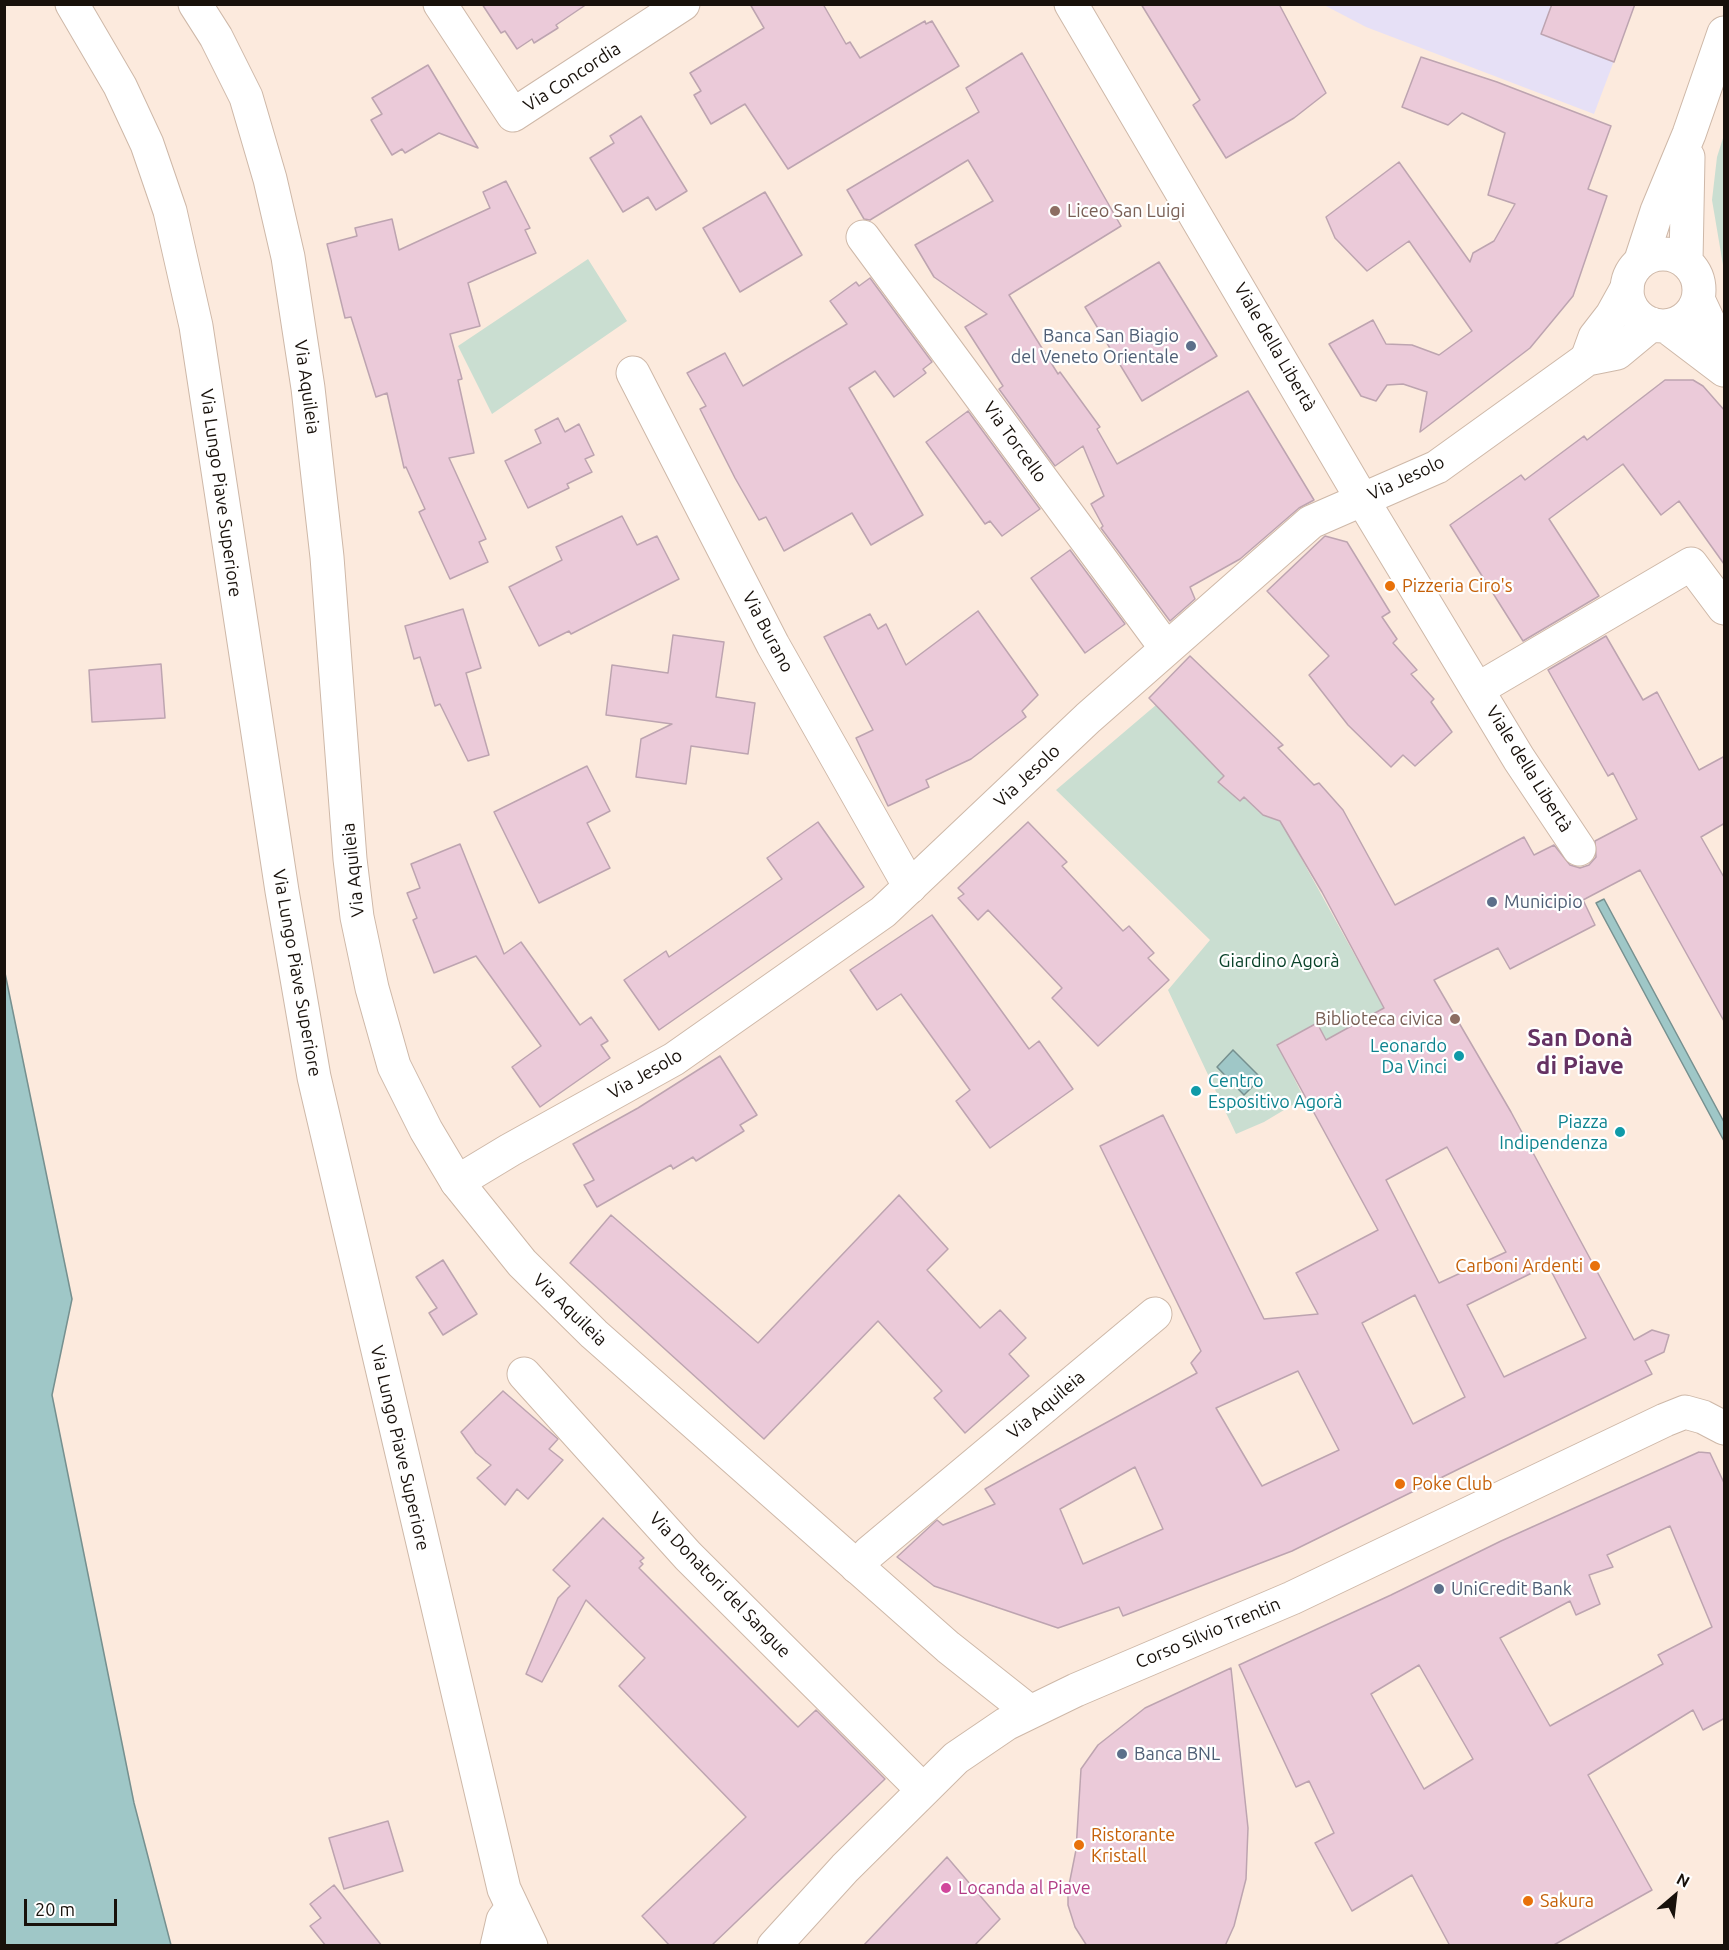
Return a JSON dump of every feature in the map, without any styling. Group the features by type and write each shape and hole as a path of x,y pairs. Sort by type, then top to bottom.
{"street":[{"name":"Via Lungo Piave Superiore","path":"72,4 120,86 147,144 170,211 196,326 278,868 314,1077 504,1889 511,1909 531,1946"},
{"name":"Via Aquileia","path":"195,4 216,37 246,98 270,179 288,257 308,388 326,546 350,859 357,917 394,1066 426,1130 457,1182 480,1213 560,1302 948,1647 1030,1712"},
{"name":"Via Concordia","path":"440,4 513,116 683,4"},
{"name":"Viale della Libertà","path":"1071,4 1362,499 1519,759 1579,849"},
{"path":"1725,33 1689,134 1634,274 1628,300 1635,313 1659,325 1725,370"},
{"path":"1686,261 1689,134"},
{"name":"Via Torcello","path":"863,237 1166,648"},
{"path":"1587,359 1595,337 1612,315 1634,274 1666,253 1686,261 1696,274 1698,299 1725,355"},
{"path":"1659,325 1685,319 1698,299"},
{"name":"Via Jesolo","path":"457,1182 674,1059 884,912 1166,648 1311,522 1437,467 1587,359 1617,353 1659,325"},
{"name":"Via Burano","path":"633,373 773,645 910,886"},
{"name":"Viale della Libertà","path":"1478,689 1691,564 1725,608"},
{"name":"Via Aquileia","path":"857,1567 869,1553 1155,1314"},
{"name":"Via Donatori del Sangue","path":"524,1374 688,1556 923,1790"},
{"name":"Corso Silvio Trentin","path":"774,1946 845,1868 956,1758 999,1728 1076,1690 1292,1598 1665,1420 1685,1412 1714,1422"},
{"path":"497,1946 502,1920 511,1909"}],"shaded area":[{"path":"1324,5 1635,5 1594,114 1366,27"}],"green space":[{"path":"1724,135 1723,265 1712,200 1717,157"},
{"path":"588,259 627,321 492,414 458,346"},
{"name":"Giardino Agorà","path":"1156,705 1224,776 1218,782 1240,801 1244,797 1263,815 1301,829 1295,847 1384,1008 1326,1040 1317,1023 1277,1044 1304,1098 1264,1122 1236,1134 1168,990 1210,940 1056,790"}],"water":[{"path":"1604,899 1724,1122 1724,1141 1596,903"},
{"path":"5,973 72,1299 52,1395 134,1803 171,1945 5,1945"},
{"path":"1233,1050 1261,1078 1244,1095 1217,1067"}],"building":[{"path":"482,4 587,4 556,25 558,28 534,43 532,39 517,49 505,31 501,33"},
{"path":"750,4 823,4 846,44 850,42 860,58 925,21 926,24 932,21 959,66 788,169 745,104 711,124 694,95 701,91 690,73 764,28"},
{"path":"1141,4 1279,4 1326,93 1294,118 1226,158 1193,105 1200,100"},
{"path":"1552,4 1635,4 1614,62 1541,34"},
{"path":"1022,53 1121,226 1009,295 1058,374 1060,372 1100,427 1097,429 1117,464 1248,391 1314,500 1299,508 1240,559 1190,587 1195,599 1170,621 1101,528 1103,526 1091,504 1104,496 1083,446 1055,466 999,389 1003,386 965,327 987,314 934,277 915,245 993,201 968,160 870,220 864,219 847,190 979,112 966,88"},
{"path":"1421,57 1497,82 1611,126 1588,189 1607,196 1573,296 1530,348 1420,432 1427,392 1403,384 1387,385 1376,401 1361,396 1329,344 1373,320 1386,344 1412,345 1439,355 1472,331 1409,241 1367,271 1335,238 1326,217 1399,162 1470,262 1473,253 1494,241 1515,204 1488,195 1505,133 1462,113 1448,125 1402,107"},
{"path":"428,65 478,148 439,133 405,153 402,149 392,155 371,120 382,114 372,98"},
{"path":"641,116 687,191 656,210 648,197 623,212 590,158 614,143 610,136"},
{"path":"506,181 530,228 525,230 536,253 468,283 480,326 450,334 462,379 458,380 474,453 449,458 486,539 479,542 488,562 450,579 419,512 425,509 406,467 404,468 387,393 376,397 351,317 345,318 327,244 357,236 355,228 392,219 399,250 490,208 483,192"},
{"path":"765,192 802,255 740,292 703,228"},
{"path":"1159,262 1217,356 1142,401 1085,307"},
{"path":"870,278 932,362 923,369 926,373 894,397 875,371 849,388 923,515 871,545 852,513 784,551 766,517 759,520 735,478 700,409 706,406 687,373 725,353 743,386 847,324 830,301 856,282 859,286"},
{"path":"1665,380 1693,380 1703,386 1725,411 1724,564 1679,501 1661,515 1623,464 1549,519 1599,596 1523,641 1450,525 1521,475 1525,480 1584,436 1587,440"},
{"path":"968,411 1040,509 1002,536 990,521 985,524 926,442"},
{"path":"558,418 565,432 579,424 594,455 585,459 592,472 567,484 569,488 528,508 505,461 541,443 535,430"},
{"path":"622,516 637,545 657,536 679,579 571,634 569,631 539,646 509,587 562,560 556,547"},
{"path":"1325,536 1347,542 1390,612 1382,617 1397,639 1393,643 1417,670 1411,674 1434,699 1431,702 1452,732 1415,766 1403,755 1391,767 1348,725 1309,675 1329,656 1267,591"},
{"path":"1070,550 1125,624 1085,653 1031,578"},
{"path":"463,609 481,668 466,673 489,755 468,761 440,704 435,706 420,657 414,659 405,626"},
{"path":"978,611 1038,695 1022,711 1026,717 971,759 926,780 929,787 888,806 856,738 873,730 824,637 870,614 878,629 886,624 906,665"},
{"path":"673,635 724,642 716,697 755,703 748,754 691,746 686,784 636,777 641,739 672,724 606,715 612,665 668,673"},
{"path":"1606,636 1643,700 1657,692 1699,770 1725,756 1725,823 1701,837 1725,879 1725,1023 1640,870 1583,900 1595,925 1510,969 1498,948 1434,980 1511,1112 1634,1340 1652,1330 1669,1335 1664,1352 1645,1361 1652,1374 1292,1551 1123,1616 1119,1607 1058,1628 934,1586 897,1557 937,1520 943,1525 995,1504 985,1489 1197,1373 1191,1363 1201,1351 1100,1146 1163,1115 1264,1319 1318,1314 1296,1273 1378,1230 1277,1045 1317,1023 1326,1040 1384,1008 1322,892 1280,821 1263,815 1244,797 1240,801 1218,782 1224,776 1149,698 1190,656 1283,745 1278,748 1314,785 1319,783 1343,810 1395,905 1524,837 1534,855 1554,845 1570,865 1580,868 1589,865 1596,857 1595,841 1637,819 1613,773 1608,776 1548,670","holes":["1447,1147 1506,1252 1439,1283 1386,1180","1548,1265 1586,1338 1504,1377 1467,1305","1415,1295 1465,1397 1413,1424 1362,1323","1298,1371 1339,1450 1262,1486 1216,1408","1135,1467 1163,1529 1083,1564 1060,1509"]},
{"path":"161,664 165,718 92,722 89,670"},
{"path":"587,766 610,811 587,823 610,868 539,903 494,812"},
{"path":"818,822 864,887 659,1030 624,980 666,951 669,957 782,879 767,858"},
{"path":"1028,822 1067,862 1062,866 1123,931 1129,926 1154,953 1148,958 1169,980 1098,1046 1052,998 1062,988 988,910 978,920 958,898 964,894 958,888"},
{"path":"460,844 504,954 521,942 580,1025 591,1017 608,1041 601,1045 610,1058 540,1107 512,1067 541,1046 476,956 434,973 413,920 417,918 407,893 420,888 411,864"},
{"path":"932,915 1029,1049 1039,1041 1073,1089 990,1148 956,1101 970,1090 901,994 877,1010 850,970"},
{"path":"720,1056 757,1115 740,1125 744,1131 696,1161 693,1157 673,1169 671,1165 597,1207 584,1185 594,1180 573,1144 638,1108"},
{"path":"899,1195 948,1249 927,1270 980,1328 1000,1310 1026,1338 1009,1354 1029,1376 965,1433 934,1398 942,1391 878,1321 764,1439 570,1263 611,1215 758,1343"},
{"path":"443,1260 477,1314 443,1335 429,1313 437,1308 416,1277"},
{"path":"503,1391 558,1439 549,1449 563,1460 528,1499 517,1489 505,1505 477,1478 491,1465 476,1453 461,1432"},
{"path":"1699,1452 1710,1453 1725,1485 1725,1718 1703,1730 1693,1710 1588,1775 1652,1890 1552,1946 1450,1946 1412,1875 1352,1911 1315,1843 1334,1833 1309,1781 1296,1787 1239,1665 1501,1541","holes":["1670,1526 1712,1627 1658,1655 1663,1664 1550,1726 1500,1638 1570,1601 1576,1615 1600,1604 1589,1575 1613,1567 1607,1555","1419,1665 1473,1759 1424,1789 1371,1694"]},
{"path":"603,1518 644,1558 640,1561 643,1564 639,1568 798,1727 816,1710 885,1779 711,1946 670,1946 642,1916 746,1817 619,1686 645,1658 586,1600 542,1682 526,1674 558,1598 570,1586 553,1570"},
{"path":"1231,1668 1248,1828 1246,1879 1234,1926 1225,1946 1087,1946 1075,1927 1068,1905 1068,1890 1076,1850 1081,1769 1098,1745 1145,1708"},
{"path":"388,1821 403,1871 344,1889 329,1838"},
{"name":"Locanda al Piave","path":"947,1857 1000,1919 974,1946 863,1946"},
{"path":"334,1885 382,1946 326,1946 310,1926 321,1918 310,1904"}],"place":[{"name":"Liceo San Luigi","path":"1055,211"},
{"name":"Banca San Biagio del Veneto Orientale","path":"1191,346"},
{"name":"Pizzeria Ciro's","path":"1390,586"},
{"name":"Municipio","path":"1492,902"},
{"name":"Biblioteca civica","path":"1455,1019"},
{"name":"Leonardo Da Vinci","path":"1459,1056"},
{"name":"Centro Espositivo Agorà","path":"1196,1091"},
{"name":"Piazza Indipendenza","path":"1620,1132"},
{"name":"Carboni Ardenti","path":"1595,1266"},
{"name":"Poke Club","path":"1400,1484"},
{"name":"UniCredit Bank","path":"1439,1589"},
{"name":"Banca BNL","path":"1122,1754"},
{"name":"Ristorante Kristall","path":"1079,1845"},
{"name":"Locanda al Piave","path":"946,1888"},
{"name":"Sakura","path":"1528,1901"}],"district":[{"name":"San Donà di Piave","path":"1580,1052"}]}
